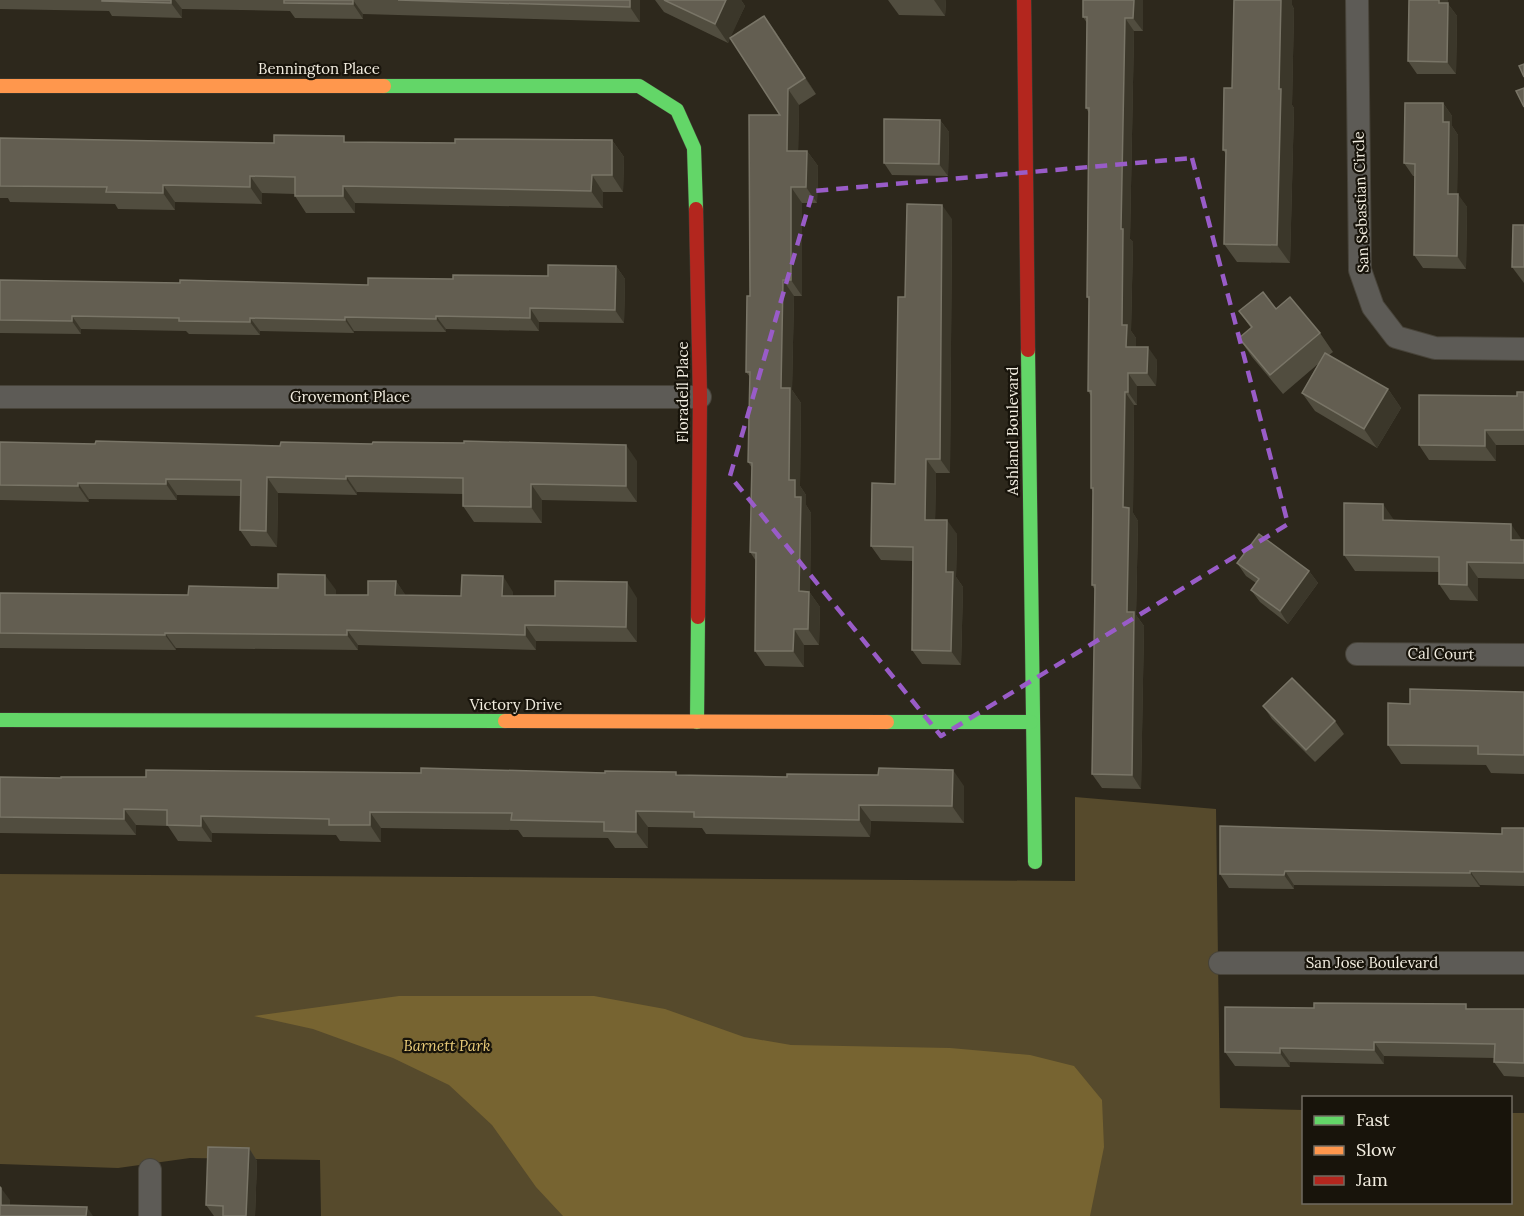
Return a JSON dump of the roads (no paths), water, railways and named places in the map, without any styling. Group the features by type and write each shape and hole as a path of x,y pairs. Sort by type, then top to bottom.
{"street":[{"name":"Ashland Boulevard","path":"1024,0 1028,224 1031,722 1035,862"},
{"name":"San Sebastian Circle","path":"1357,0 1360,270 1373,307 1396,337 1435,348 1524,349"},
{"name":"Bennington Place","path":"0,86 639,86"},
{"name":"Floradell Place","path":"639,86 677,110 694,148 700,397 698,722"},
{"name":"Grovemont Place","path":"0,397 700,397"},
{"name":"Cal Court","path":"1357,654 1524,655"},
{"name":"Victory Drive","path":"0,720 1031,722"},
{"name":"San Jose Boulevard","path":"1220,963 1524,963"},
{"path":"150,1170 150,1216"}],"park label":[{"name":"Barnett Park","path":"447,1046"}]}
